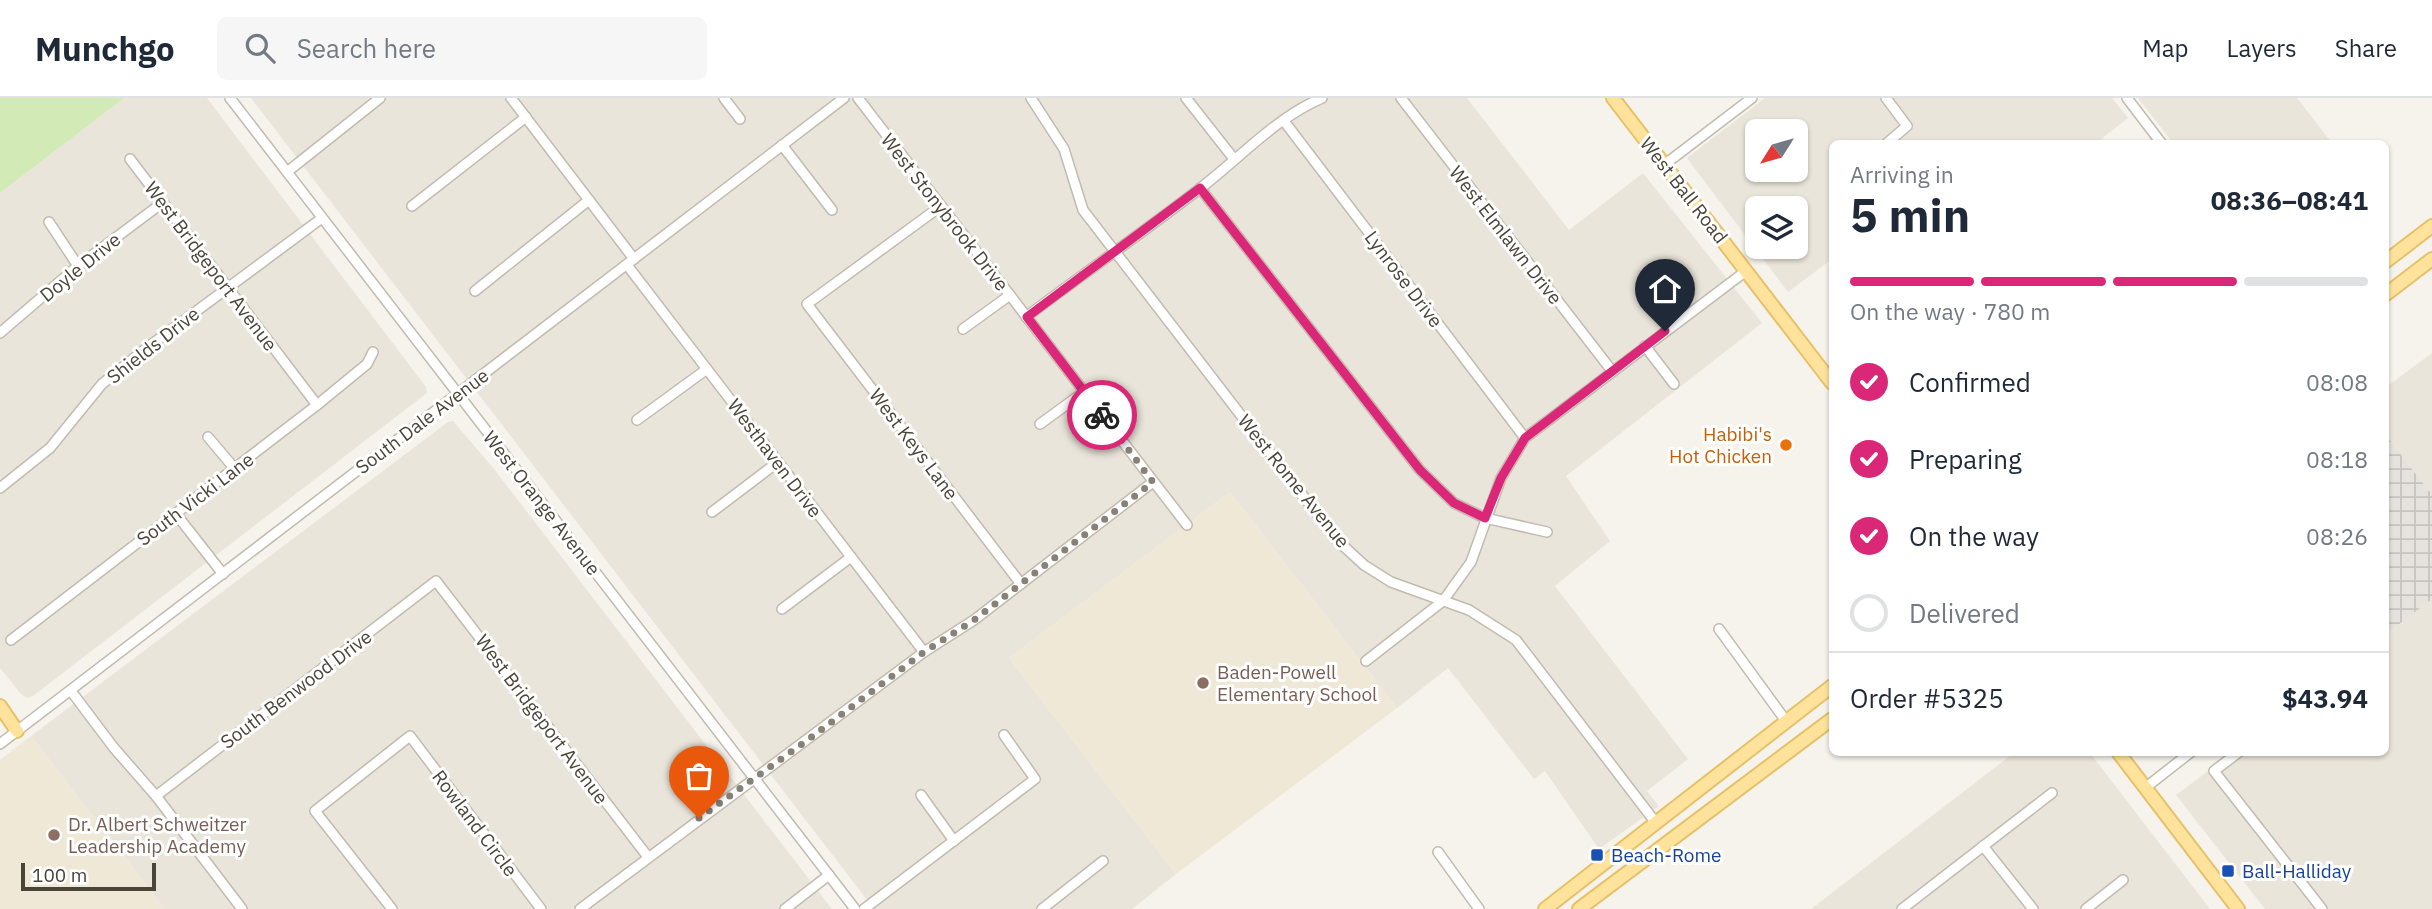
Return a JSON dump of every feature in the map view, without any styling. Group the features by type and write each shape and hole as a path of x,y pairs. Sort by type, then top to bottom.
{"main road":[{"name":"West Ball Road","path":"1613,98 1829,379"},
{"path":"2389,259 2432,226"},
{"path":"2389,292 2432,259"},
{"path":"1545,909 1829,688"},
{"path":"0,706 17,731"},
{"path":"1579,909 1829,721"},
{"path":"2121,756 2238,909"}],"street":[{"name":"West Orange Avenue","path":"230,98 855,909"},
{"path":"287,172 380,98"},
{"name":"Westhaven Drive","path":"511,98 589,200 707,369 924,652"},
{"path":"724,98 740,119"},
{"name":"South Dale Avenue","path":"0,744 844,98"},
{"name":"West Stonybrook Drive","path":"858,98 1187,526"},
{"name":"West Rome Avenue","path":"1031,98 1064,149 1083,209 1337,540 1364,565 1391,582 1469,610 1516,640 1656,823"},
{"path":"1186,98 1234,159"},
{"path":"1027,317 1200,188 1303,106 1322,98"},
{"name":"West Elmlawn Drive","path":"1401,98 1612,371"},
{"path":"1664,165 1752,98"},
{"path":"1886,98 1907,126 1890,140"},
{"path":"2127,98 2159,140"},
{"path":"412,206 526,117"},
{"name":"Lynrose Drive","path":"1284,121 1525,438"},
{"path":"782,145 832,209"},
{"name":"West Bridgeport Avenue","path":"130,159 317,405"},
{"path":"1200,188 1420,470 1454,503 1485,518 1547,532"},
{"path":"475,291 589,200"},
{"name":"Doyle Drive","path":"1,332 78,266 162,203"},
{"name":"West Keys Lane","path":"941,206 807,304 1021,584"},
{"name":"Shields Drive","path":"0,488 50,449 102,384 322,218"},
{"path":"49,222 78,266"},
{"path":"1366,661 1443,601 1471,562 1501,478 1525,438 1746,271"},
{"path":"963,329 1010,295"},
{"path":"1645,346 1674,384"},
{"name":"South Vicki Lane","path":"11,640 317,405 367,364 373,352"},
{"path":"637,420 707,369"},
{"path":"1040,424 1084,392"},
{"path":"208,437 234,469"},
{"path":"712,512 778,462"},
{"path":"580,909 924,652 974,620 1153,482"},
{"path":"176,513 223,574"},
{"path":"782,609 851,557"},
{"name":"West Bridgeport Avenue","path":"436,581 648,857"},
{"name":"South Benwood Drive","path":"156,796 436,581"},
{"path":"1718,629 1786,721"},
{"path":"71,691 242,909"},
{"path":"864,909 1035,779 1004,734"},
{"name":"Rowland Circle","path":"391,909 315,811 410,736 541,909"},
{"path":"2145,788 2186,756"},
{"path":"2234,756 2214,771 2322,909"},
{"path":"1902,909 2052,793"},
{"path":"921,795 954,841"},
{"path":"1983,846 2033,909"},
{"path":"1438,852 1479,909"},
{"path":"1042,909 1103,861"},
{"path":"785,909 829,875"},
{"path":"2086,909 2123,880"}],"shaded area":[{"path":"124,98 207,98 426,387 427,393 27,698 0,668 0,193"},
{"path":"251,98 1467,98 1569,230 1643,173 1762,323 1566,476 1610,541 1555,586 1688,759 1647,791 1659,806 1599,849 1545,771 1534,779 1448,668 1397,708 1230,492 1009,658 1176,874 1132,909 874,909"},
{"path":"1765,98 2112,98 2128,118 2100,140 1829,140 1829,261 1788,292 1763,259 1808,259 1808,196 1745,196 1745,235 1687,158"},
{"path":"2138,98 2297,98 2330,140 2171,140"},
{"path":"2432,353 2432,495 2389,439 2389,385"},
{"path":"453,421 494,469 832,909 165,909 31,736 448,422"},
{"path":"2389,439 2432,495 2432,599 2389,632"},
{"name":"Baden-Powell Elementary School","path":"1230,492 1397,708 1176,874 1009,658"},
{"path":"2432,599 2432,909 2265,909 2176,795 2228,756 2389,756 2389,632"},
{"name":"Dr. Albert Schweitzer Leadership Academy","path":"31,736 165,909 0,909 0,760"},
{"path":"2010,756 2092,756 2210,909 1811,909"}],"green space":[{"path":"0,98 124,98 0,193"}],"way so far":[{"path":"699,818 924,652 974,620 1153,482 1102,415"}],"place":[{"name":"Habibi's Hot Chicken","path":"1786,445"},
{"name":"Baden-Powell Elementary School","path":"1203,683"},
{"name":"Dr. Albert Schweitzer Leadership Academy","path":"54,835"},
{"name":"Beach-Rome","path":"1597,855"},
{"name":"Ball-Halliday","path":"2228,871"}],"route":[{"path":"1102,415 1027,317 1200,188 1420,470 1454,503 1485,518 1501,478 1525,438 1665,331"}]}
